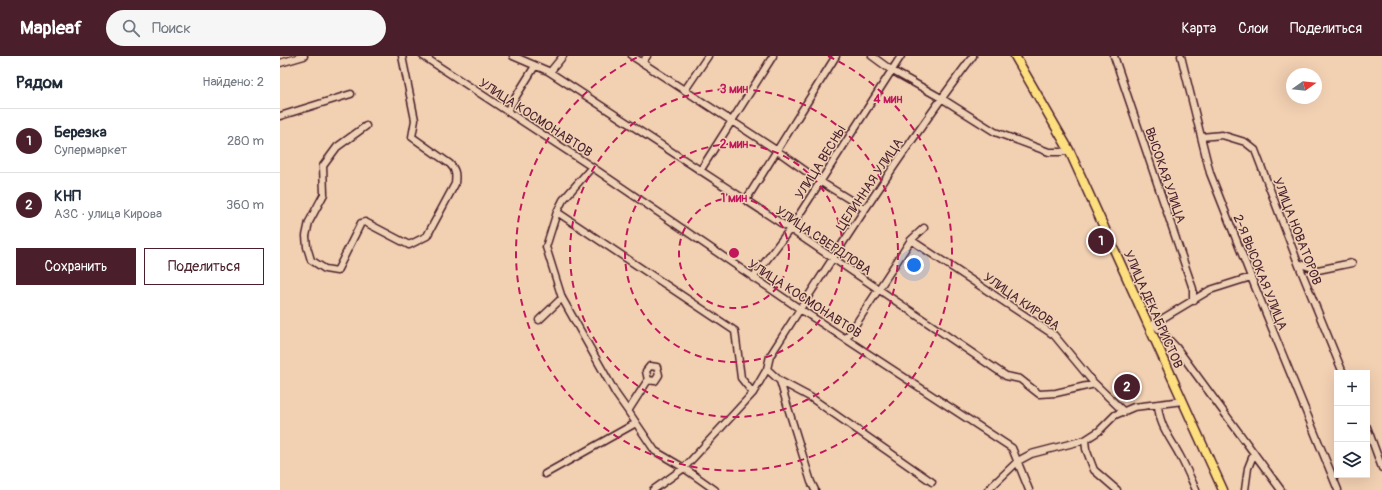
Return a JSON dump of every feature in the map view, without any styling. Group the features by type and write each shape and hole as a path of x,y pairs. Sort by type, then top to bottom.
{"main road":[{"name":"УЛИЦА ДЕКАБРИСТОВ","path":"1015,56 1069,150 1151,326 1182,401 1223,490"}],"street":[{"path":"280,63 304,56"},
{"path":"366,126 337,147 323,166 324,194 309,222 306,236 307,247 311,260 325,269 338,271 362,223 365,222 409,244 427,236 455,184 455,169 412,137 415,120 402,56"},
{"name":"УЛИЦА КОСМОНАВТОВ","path":"422,56 592,167 753,278 1012,448 1029,490"},
{"name":"УЛИЦА СВЕРДЛОВА","path":"513,56 550,72 790,229 1006,376 1020,379 1039,394 1056,393 1095,384"},
{"path":"550,72 563,56"},
{"path":"632,56 776,150 821,182 865,209"},
{"path":"642,63 647,56"},
{"path":"685,90 708,56"},
{"path":"700,171 773,56"},
{"path":"746,200 836,56"},
{"path":"872,56 891,70 941,98 995,132 1049,152 1069,150"},
{"name":"УЛИЦА ВЕСНЫ","path":"753,278 790,229 901,56"},
{"name":"ЦЕЛИННАЯ УЛИЦА","path":"653,490 684,468 753,393 767,369 770,356 832,258 941,98 973,56"},
{"name":"ВЫСОКАЯ УЛИЦА","path":"1114,56 1193,289 1193,301"},
{"name":"2-Я ВЫСОКАЯ УЛИЦА","path":"1181,56 1210,173 1338,490"},
{"path":"507,111 535,66"},
{"path":"280,116 351,94"},
{"name":"УЛИЦА НОВАТОРОВ","path":"1201,137 1222,135 1245,142 1255,150 1298,263 1342,370"},
{"path":"592,167 563,200 557,212 546,247 562,298 616,394 655,451 684,468 715,490"},
{"path":"557,212 735,331 741,378 753,393"},
{"path":"846,339 912,240 924,228"},
{"name":"УЛИЦА КИРОВА","path":"912,240 1054,334 1095,384 1124,412"},
{"path":"1298,263 1318,270 1352,263"},
{"path":"1251,277 1210,290 1151,326 1176,347 1282,490"},
{"path":"1193,289 1203,295"},
{"path":"539,320 562,298"},
{"path":"767,369 780,381 810,397 932,482"},
{"path":"628,411 648,380"},
{"path":"780,381 811,482 816,490"},
{"path":"988,490 1018,461 1032,454 1085,440 1099,431 1115,415 1134,407 1182,401"},
{"path":"1158,404 1162,425 1180,456 1196,490"},
{"path":"545,474 636,423"},
{"path":"1370,435 1382,468"},
{"path":"1085,440 1086,449 1094,470 1117,490"},
{"path":"1245,490 1248,468 1254,453"}],"place":[{"name":"Березка","path":"1101,241"},
{"name":"КНП","path":"1127,387"}]}
